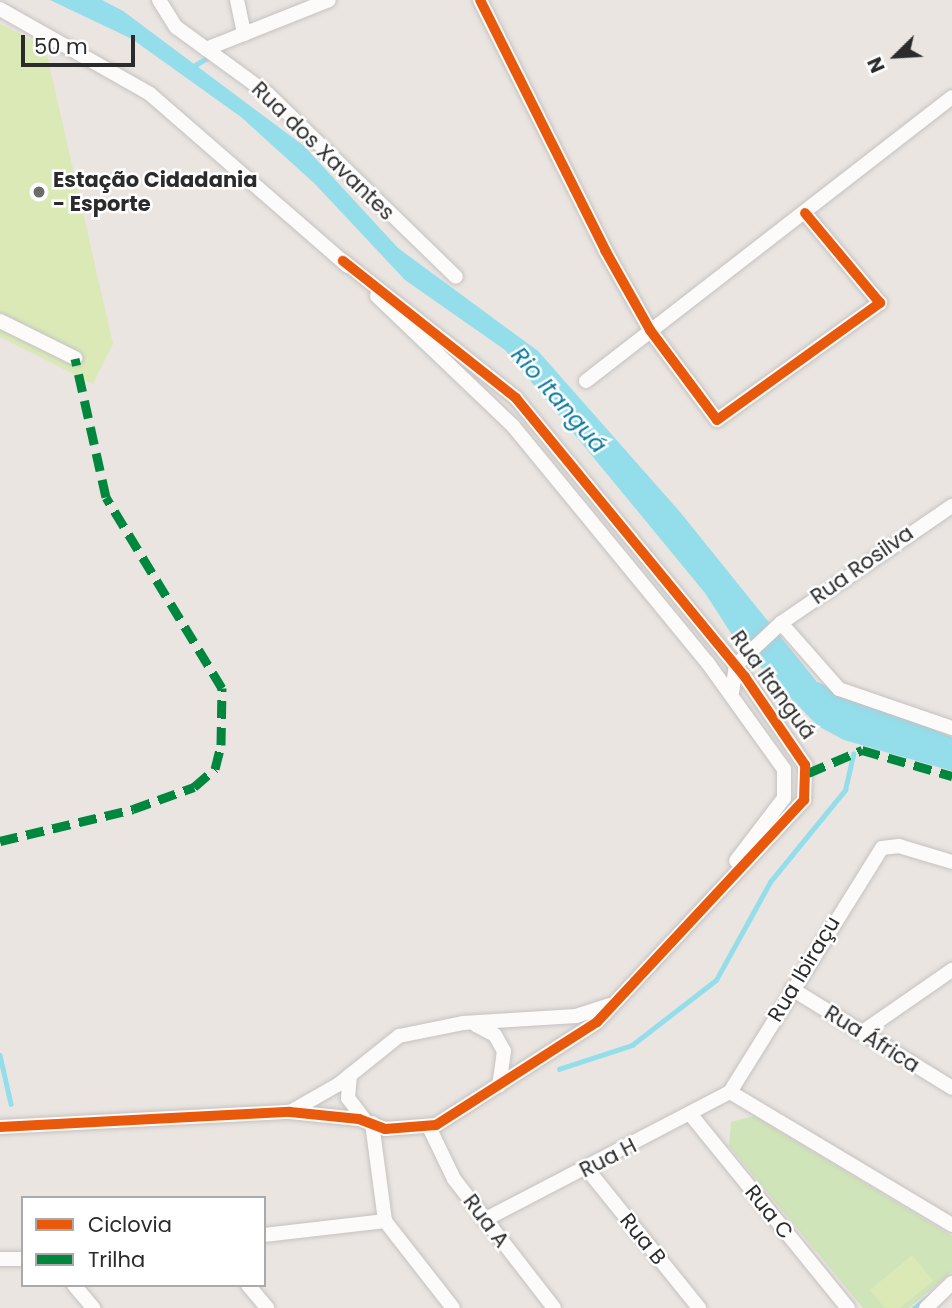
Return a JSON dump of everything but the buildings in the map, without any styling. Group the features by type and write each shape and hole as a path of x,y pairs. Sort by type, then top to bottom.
{"street":[{"name":"Rua dos Xavantes","path":"159,0 167,18 268,94 456,277"},
{"path":"237,0 244,34"},
{"path":"206,49 329,0"},
{"path":"480,0 541,131 650,330 718,420 880,303 805,213"},
{"path":"0,9 87,54 159,101 343,261"},
{"path":"586,381 952,97"},
{"name":"Rua Itanguá","path":"343,261 510,392 741,659 802,758 807,791 800,808 699,910 585,1032 429,1127"},
{"name":"Rua Itanguá","path":"343,261 502,414 732,692 785,769 787,791 699,910"},
{"path":"0,321 75,358"},
{"name":"Rua Rosilva","path":"741,659 778,625 952,506"},
{"path":"778,625 839,689 952,728"},
{"path":"732,692 741,659"},
{"name":"Rua Ibiraçu","path":"730,1092 882,848 899,846 952,862"},
{"path":"861,1033 952,970"},
{"name":"Rua África","path":"792,989 952,1088"},
{"name":"Rua Itanguá","path":"290,1112 351,1075 387,1041 463,1024 576,1016 616,1001"},
{"path":"463,1024 480,1026 501,1042 506,1066 498,1087"},
{"path":"351,1075 348,1098 369,1122 378,1222 453,1308"},
{"path":"730,1092 952,1225"},
{"name":"Rua H","path":"484,1220 691,1115 730,1092"},
{"path":"0,1127 290,1112 429,1127"},
{"name":"Rua C","path":"691,1115 848,1308"},
{"name":"Rua A","path":"429,1127 447,1168 484,1220 554,1308"},
{"name":"Rua B","path":"587,1169 699,1308"},
{"path":"266,1235 378,1222"},
{"path":"0,1259 21,1259"},
{"path":"926,1308 952,1283"},
{"path":"76,1287 93,1308"},
{"path":"250,1287 267,1308"}],"green space":[{"name":"Estação Cidadania - Esporte","path":"0,24 45,46 113,344 93,384 0,337"},
{"path":"754,1116 952,1236 952,1272 909,1308 863,1308 729,1146 731,1122"},
{"path":"912,1255 933,1281 900,1308 885,1308 870,1290"}],"water":[{"name":"Rio Itanguá","path":"50,0 102,0 123,11 304,146 398,248 538,351 680,512 817,682 952,737 952,771 844,740 818,726 738,644 705,593 505,350 405,280 315,184 241,117 132,39"}],"waterway":[{"path":"195,65 212,55"},
{"path":"559,1069 632,1045 716,980 770,882 845,790 853,754"},
{"path":"0,1055 11,1104"},
{"path":"914,1308 930,1296"}],"marked path":[{"path":"0,841 133,809 194,787 215,769 221,745 222,688 106,497 75,358"},
{"path":"808,773 862,750 952,776"}],"cycle path":[{"path":"480,0 605,250 650,330 717,420 880,303 805,213"},
{"path":"0,1127 290,1112 359,1119 385,1129 436,1125 597,1022 804,800 805,765 745,677 516,398 343,261"}],"place":[{"name":"Estação Cidadania - Esporte","path":"39,192"}]}
